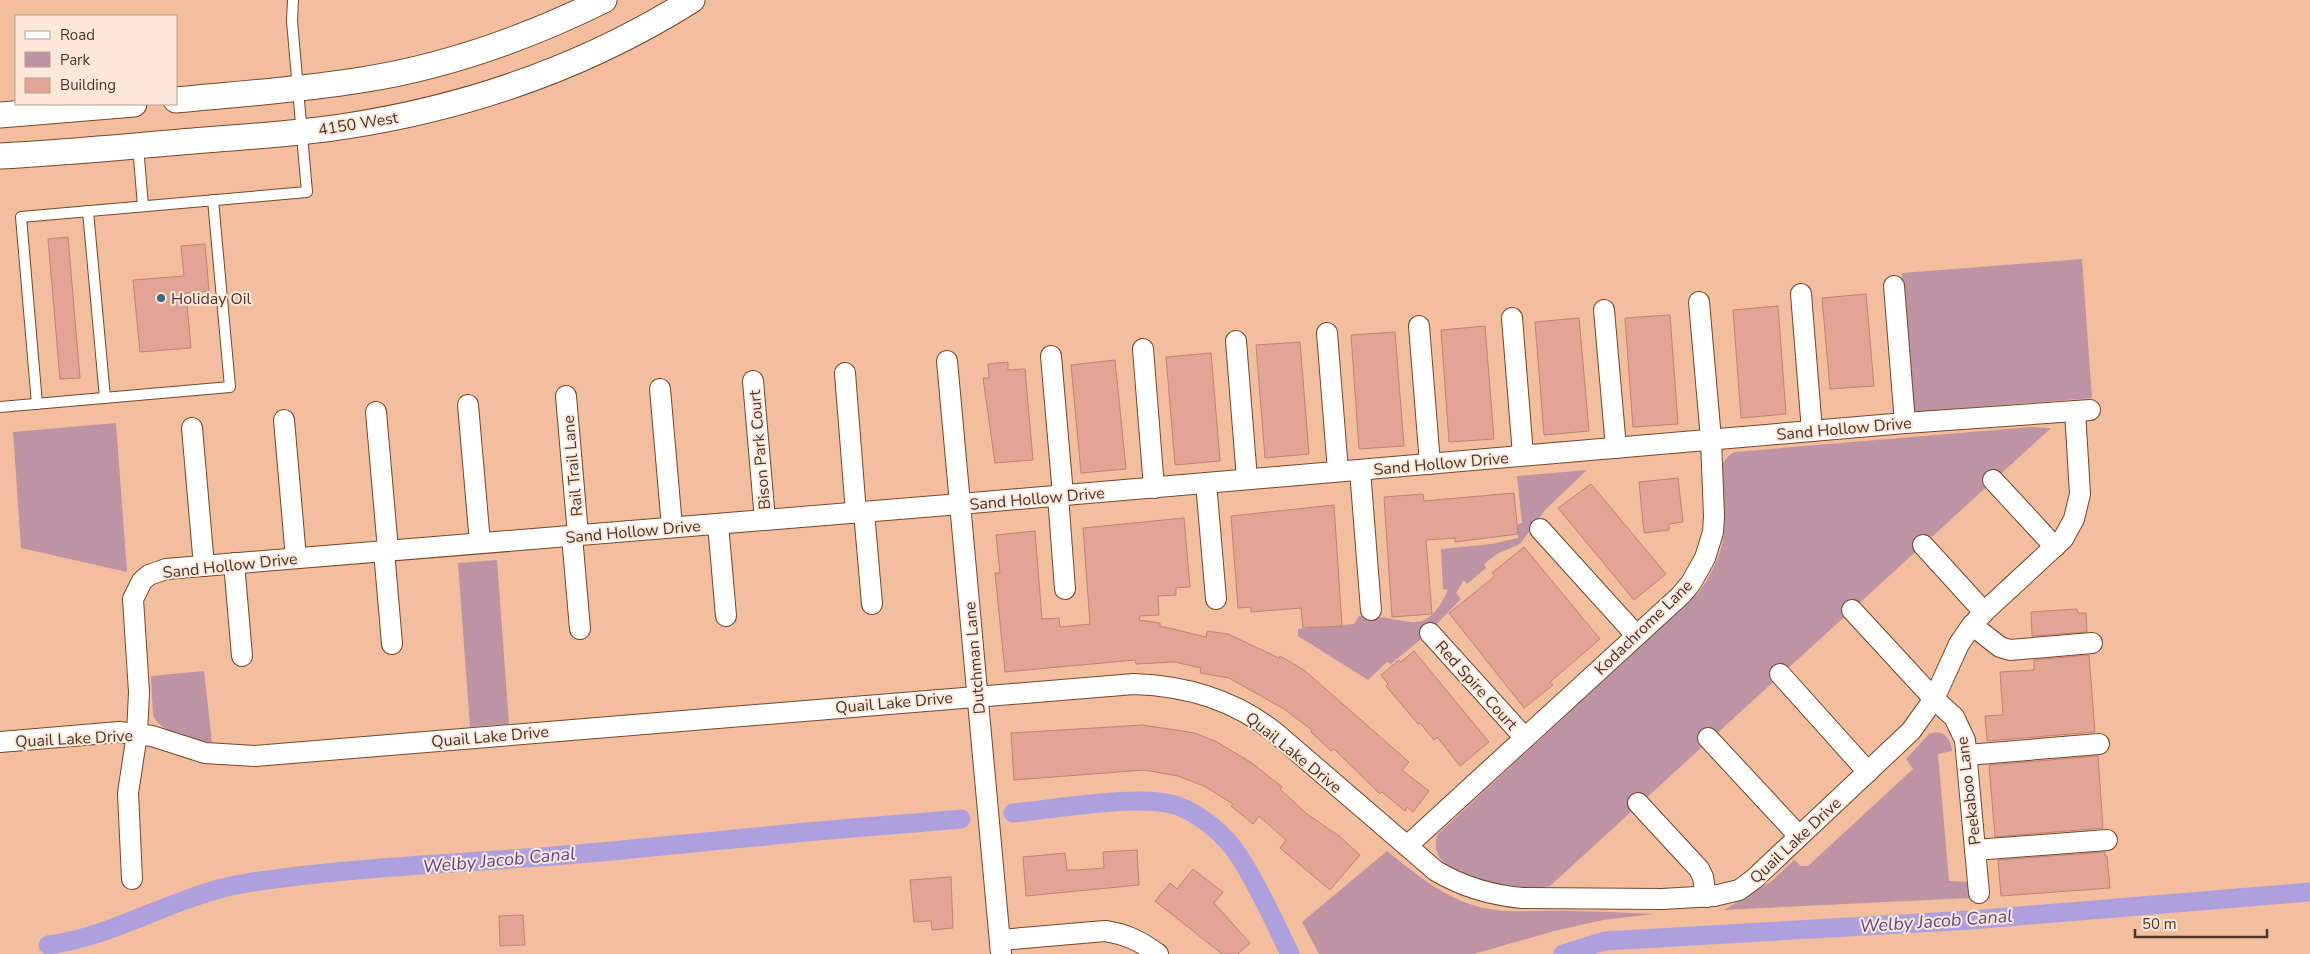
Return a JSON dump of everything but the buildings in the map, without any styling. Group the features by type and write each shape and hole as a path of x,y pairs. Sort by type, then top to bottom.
{"street":[{"path":"178,100 362,80 440,63 511,41 604,0"},
{"name":"4150 West","path":"0,156 302,132 393,118 435,109 516,86 596,52 692,0"},
{"path":"0,115 122,105"},
{"path":"1894,286 1905,422"},
{"path":"1801,294 1812,431"},
{"name":"Kodachrome Lane","path":"1407,846 1681,595 1691,583 1705,558 1713,532 1714,516 1711,439 1699,302"},
{"path":"1604,310 1616,448"},
{"path":"1512,318 1523,456"},
{"path":"1419,326 1430,464"},
{"path":"1327,333 1338,471"},
{"path":"1236,341 1247,479"},
{"path":"1143,349 1154,488"},
{"path":"1051,356 1065,589"},
{"name":"Dutchman Lane","path":"947,361 1000,947"},
{"path":"845,373 872,604"},
{"name":"Bison Park Court","path":"753,381 765,520"},
{"path":"660,389 672,528"},
{"name":"Rail Trail Lane","path":"566,396 580,629"},
{"path":"468,404 480,543"},
{"name":"Sand Hollow Drive","path":"132,879 128,793 138,734 140,692 132,608 137,589 149,575 157,571 234,563 1154,488 1905,422 2082,410"},
{"name":"Quail Lake Drive","path":"0,742 119,732 138,734 205,754 255,756 1134,684 1177,688 1217,698 1235,706 1265,724 1436,870 1450,879 1482,892 1501,896 1626,899 1727,895 1738,890 1799,836 1912,731 1934,699 1959,644 1978,619 2055,546 2069,530 2080,494 2082,410"},
{"path":"376,412 392,644"},
{"path":"284,420 296,558"},
{"path":"192,428 204,566"},
{"path":"1360,470 1372,610"},
{"path":"1993,480 2055,546"},
{"path":"1206,483 1216,598"},
{"path":"718,524 726,616"},
{"path":"1540,529 1636,635"},
{"path":"1923,545 2000,647 2010,650 2092,643"},
{"path":"234,563 242,656"},
{"name":"Peekaboo Lane","path":"1852,610 1934,699 1949,711 1959,724 1966,740 1979,893"},
{"name":"Red Spire Court","path":"1430,633 1525,738"},
{"path":"1780,674 1868,772"},
{"path":"1708,738 1799,836"},
{"path":"1967,755 2099,744"},
{"path":"1638,803 1699,868 1703,877 1706,897"},
{"path":"1975,850 2107,840"},
{"path":"1000,947 1105,931 1120,933 1139,940 1158,954"}],"lane":[{"path":"37,404 21,217 307,192 292,21 293,0"},
{"path":"138,145 143,206"},
{"path":"0,407 230,387 214,200"},
{"path":"88,211 105,398"}],"green space":[{"path":"2082,259 2092,398 1913,412 1902,273"},
{"path":"116,423 127,572 21,548 13,432"},
{"path":"2031,427 2051,428 1550,886 1523,889 1493,884 1463,875 1440,858 1436,847 1438,834 1700,591 1714,566 1722,546 1724,520 1721,482 1722,466 1725,460 1734,452"},
{"path":"1587,470 1545,510 1520,544 1497,554 1484,564 1486,568 1467,584 1464,580 1456,593 1461,599 1427,634 1391,664 1387,662 1368,680 1298,636 1298,629 1354,624 1359,616 1375,616 1411,622 1421,621 1430,616 1439,606 1448,590 1443,589 1441,549 1491,544 1518,538 1518,524 1522,523 1517,476"},
{"path":"497,560 509,724 470,727 458,563"},
{"path":"204,671 212,743 178,735 163,727 153,715 151,676"},
{"path":"1936,732 1943,734 1947,738 1952,751 1938,754 1949,881 1969,882 1970,898 1724,910 1772,881 1794,860 1801,866 1808,866 1913,769 1906,759 1929,734"},
{"path":"1387,851 1438,889 1461,901 1482,908 1509,911 1655,914 1603,920 1554,931 1474,954 1319,954 1302,922"}],"waterway":[{"name":"Welby Jacob Canal","path":"1013,813 1095,803 1139,801 1175,805 1194,813 1227,840 1239,856 1260,892 1290,954"},
{"name":"Welby Jacob Canal","path":"48,945 98,933 196,896 221,888 247,883 323,873 580,854 961,819"},
{"name":"Welby Jacob Canal","path":"1563,954 1605,941 1971,920 2310,892"}],"place":[{"name":"Holiday Oil","path":"161,298"}]}
